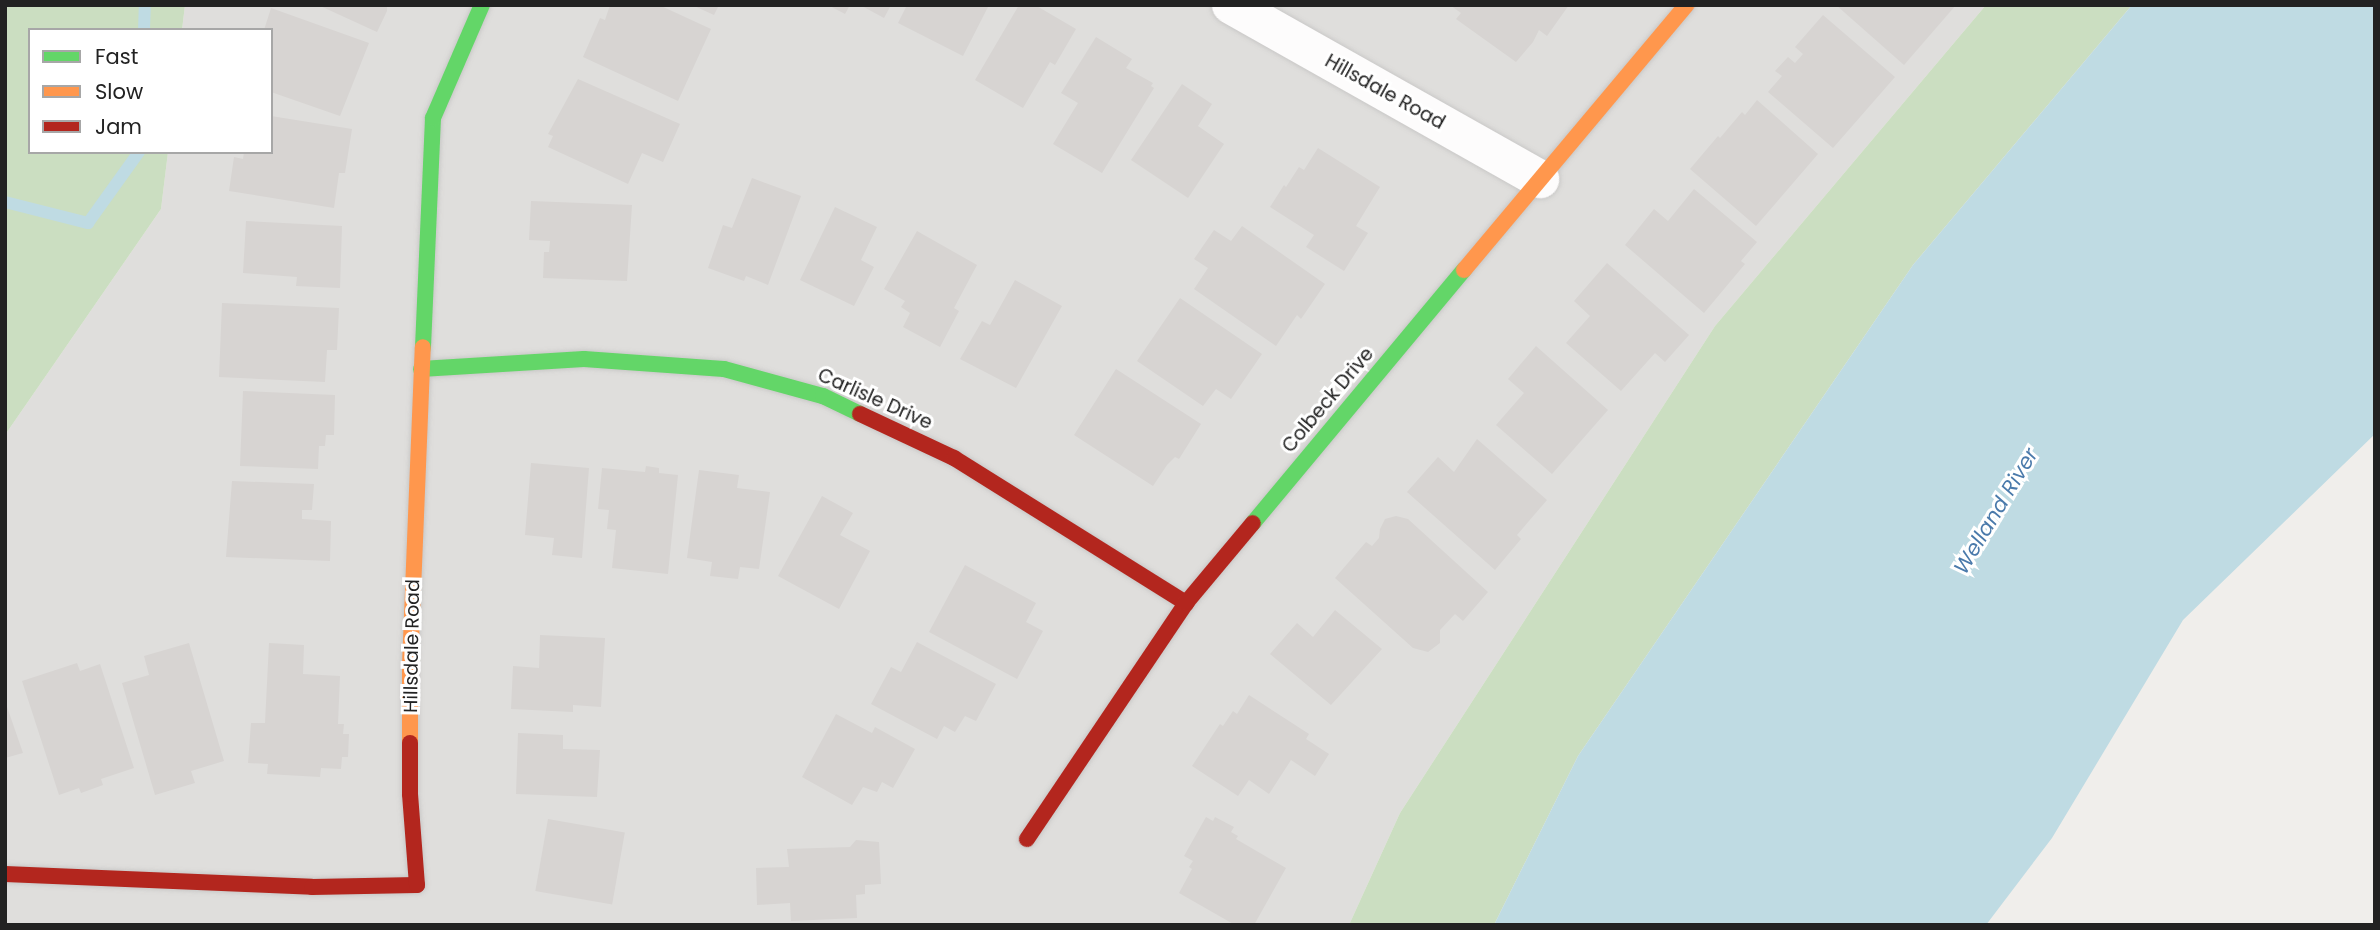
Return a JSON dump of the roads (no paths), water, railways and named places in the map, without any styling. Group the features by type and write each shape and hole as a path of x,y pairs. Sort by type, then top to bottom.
{"street":[{"name":"Hillsdale Road","path":"5,874 312,887 417,886 410,794 410,665 433,118 482,5"},
{"name":"Hillsdale Road","path":"1231,5 1540,179"},
{"name":"Colbeck Drive","path":"1027,839 1186,603 1686,5"},
{"name":"Carlisle Drive","path":"422,369 584,359 724,369 823,396 954,458 1186,603"}],"water":[{"name":"Welland River","path":"2132,5 2375,5 2375,434 2183,620 2052,838 1986,925 1494,925 1578,756 1913,265"}],"waterway":[{"path":"144,28 145,5"},
{"path":"5,202 88,223 138,154"}]}
